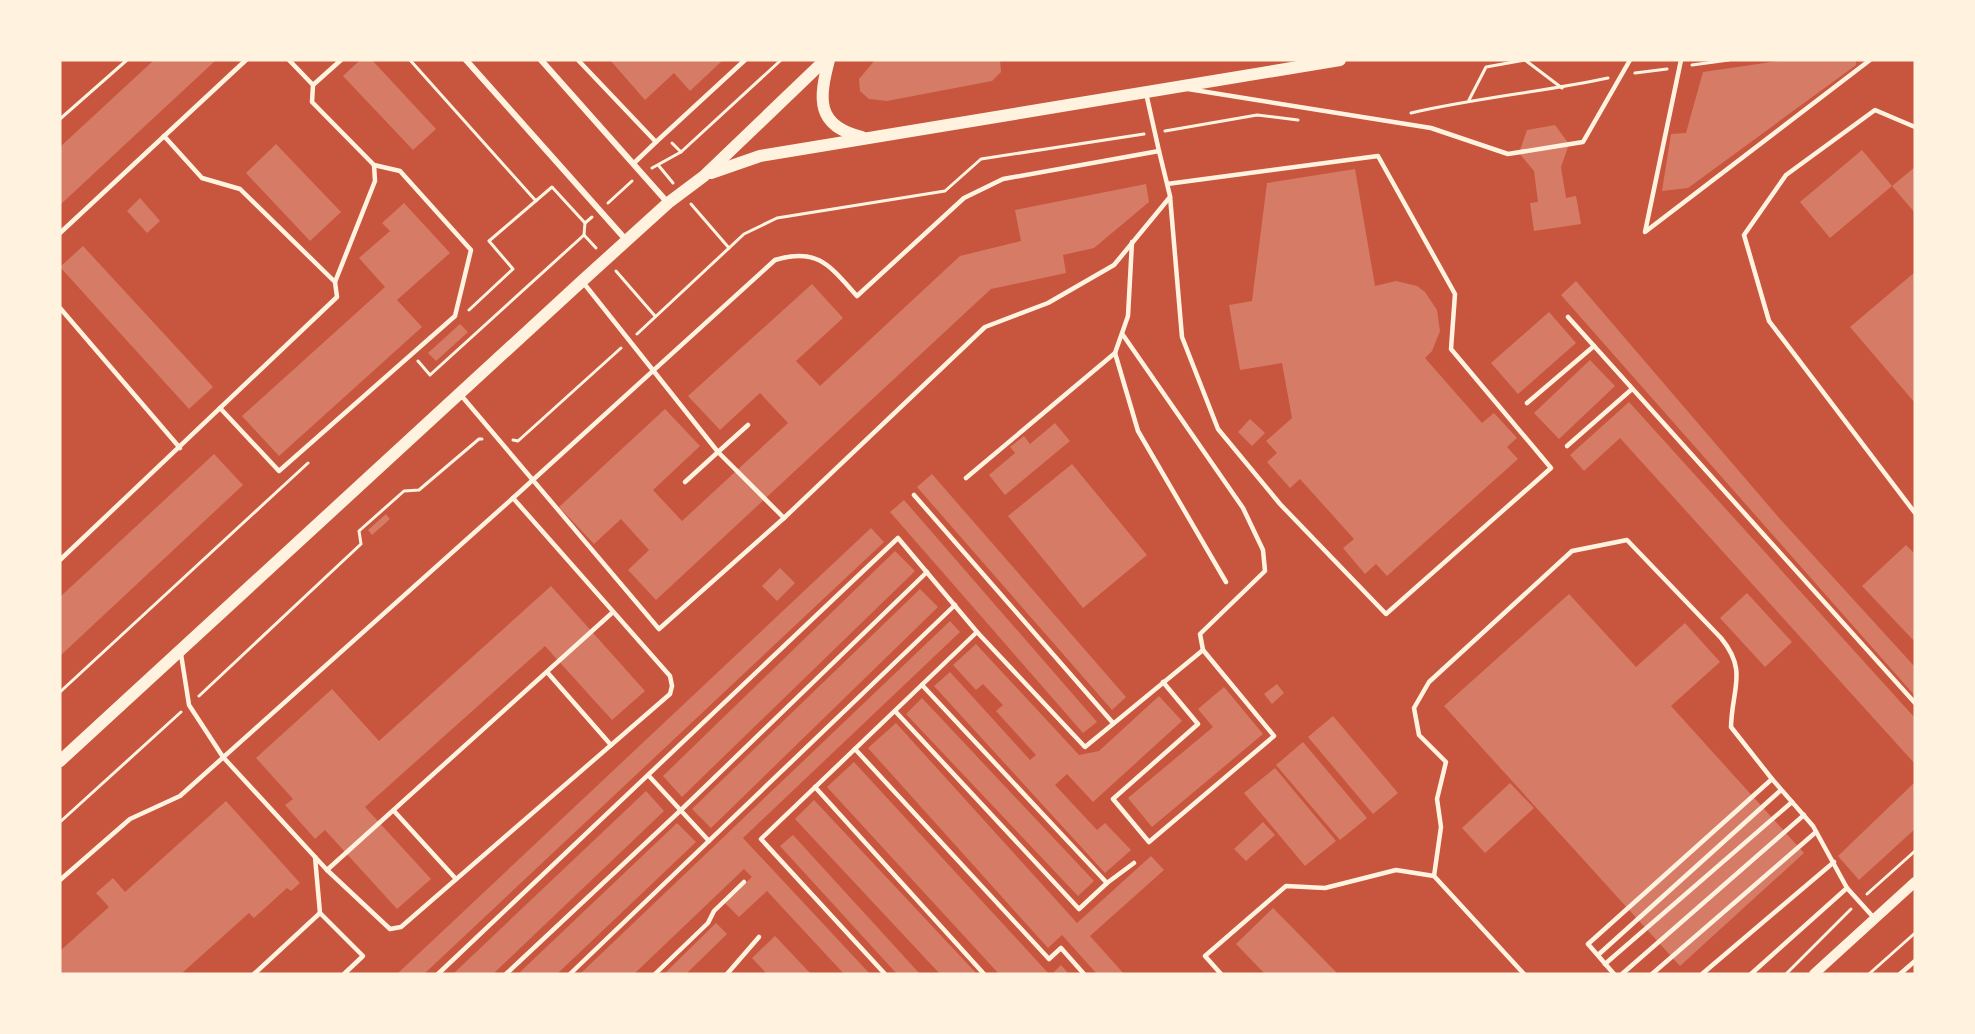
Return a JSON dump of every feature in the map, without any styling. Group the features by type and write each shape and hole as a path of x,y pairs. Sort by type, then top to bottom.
{"main road":[{"path":"827,60 821,100 826,116 846,133 869,138"},
{"path":"60,761 582,281 668,203 704,176 827,60"},
{"path":"704,176 760,156 1340,60"}],"street":[{"path":"466,60 627,241"},
{"path":"543,63 668,203"},
{"path":"1814,974 1915,882"}],"lane":[{"path":"60,233 246,60"},
{"path":"220,408 279,471 455,316 471,250 400,171 374,165 312,102 312,85 289,60"},
{"path":"312,85 341,60"},
{"path":"543,63 551,60"},
{"path":"578,60 656,142"},
{"path":"633,164 745,60"},
{"path":"1173,87 1431,128 1508,154 1583,142 1630,60"},
{"path":"1682,60 1645,232 1870,60"},
{"path":"1145,91 1156,133 1159,151 1167,184 1170,196 1182,337 1218,429 1280,504 1386,614 1551,468 1451,349 1455,294 1378,156 1167,184"},
{"path":"1915,127 1875,110 1786,175 1744,235 1769,321 1915,513"},
{"path":"164,136 201,178 240,189 335,282"},
{"path":"60,880 130,819 180,796 775,260 800,254 825,262 857,296 964,198 1004,178 1159,151"},
{"path":"60,560 337,297 335,282 375,181 374,165"},
{"path":"460,394 658,629 784,518 985,327 1058,298 1113,265 1170,196"},
{"path":"966,478 1115,353 1128,316 1132,242"},
{"path":"582,281 718,452 784,518"},
{"path":"60,308 180,448"},
{"path":"1568,317 1915,703"},
{"path":"1123,335 1243,508 1263,550 1265,571 1200,634 1203,650 1274,736 1149,843 1113,799 1198,724 1162,682"},
{"path":"1527,403 1594,346"},
{"path":"1115,353 1138,431 1226,582"},
{"path":"1567,446 1632,389"},
{"path":"685,482 748,425"},
{"path":"914,495 1113,723"},
{"path":"181,650 189,705 223,757 327,870 390,929 401,927 670,694 672,686 670,676 513,498"},
{"path":"438,974 898,538 977,632 1085,747 1203,650"},
{"path":"1434,876 1441,827 1437,799 1446,762 1419,735 1414,708 1429,682 1572,551 1627,540 1735,655 1738,678 1732,704 1731,727 1804,815 1834,862 1847,888 1875,919"},
{"path":"506,974 681,810 927,572"},
{"path":"570,974 955,605"},
{"path":"327,870 613,612"},
{"path":"885,974 761,839 977,632"},
{"path":"547,672 611,745"},
{"path":"922,685 1107,883"},
{"path":"895,711 1079,909 1107,883 1134,864"},
{"path":"855,749 1049,959 1061,948 1084,974"},
{"path":"649,776 709,841"},
{"path":"1614,974 1588,944 1772,779"},
{"path":"815,787 984,974"},
{"path":"1598,955 1782,790"},
{"path":"1605,964 1792,802"},
{"path":"394,811 456,879"},
{"path":"1622,974 1804,815"},
{"path":"1652,974 1816,832"},
{"path":"315,857 320,913 363,956 344,974"},
{"path":"1702,974 1834,862"},
{"path":"1221,974 1204,956 1286,886 1325,888 1396,870 1434,876 1524,974"},
{"path":"655,974 708,923 714,911 744,882"},
{"path":"1751,974 1847,888"},
{"path":"254,974 320,913"},
{"path":"727,974 759,937"},
{"path":"1900,974 1915,961"}],"path":[{"path":"60,119 127,60"},
{"path":"410,60 536,201"},
{"path":"585,223 641,172 659,166 681,152 781,60"},
{"path":"1469,100 1486,66 1525,60 1562,87"},
{"path":"1382,120 1469,100 1729,60"},
{"path":"60,822 361,544 359,531 404,491 419,490 479,439 518,441 752,229 777,218 945,191 981,159 1156,133 1257,115 1300,120"},
{"path":"659,166 729,248"},
{"path":"417,360 430,375 584,235"},
{"path":"1786,974 1859,901 1915,851"},
{"path":"1869,974 1915,933"}],"building":[{"path":"154,60 216,60 60,205 60,147"},
{"path":"360,60 372,60 436,129 413,150 343,76"},
{"path":"610,60 723,60 690,91 674,73 645,100"},
{"path":"875,60 1000,60 1001,72 992,81 887,101 869,99 860,91 859,79"},
{"path":"1785,60 1856,60 1856,65 1688,188 1662,191 1671,134 1686,133 1703,72"},
{"path":"1555,125 1569,144 1561,167 1566,198 1576,196 1581,224 1534,231 1530,203 1538,202 1534,171 1519,153 1527,130"},
{"path":"276,144 341,212 310,241 246,173"},
{"path":"1862,150 1892,186 1830,238 1800,202"},
{"path":"1915,167 1915,213 1892,186"},
{"path":"1355,169 1375,286 1396,281 1417,286 1425,292 1437,310 1440,331 1432,351 1425,358 1482,423 1494,413 1517,438 1507,447 1518,459 1387,576 1376,564 1365,574 1343,548 1354,539 1300,479 1290,488 1267,462 1277,453 1266,441 1292,418 1282,363 1240,370 1229,305 1252,301 1267,183"},
{"path":"1146,184 1149,202 1094,248 1063,255 1066,273 991,289 656,600 628,570 649,550 621,519 594,544 559,507 665,409 700,446 653,490 682,521 788,423 760,393 720,430 688,396 812,284 843,318 796,361 820,386 960,256 1021,241 1015,210"},
{"path":"140,198 160,221 147,233 127,211"},
{"path":"404,203 450,253 397,300 422,327 279,456 242,416 385,287 359,258 390,231 382,223"},
{"path":"83,246 213,387 189,409 60,267"},
{"path":"1915,272 1915,403 1850,327"},
{"path":"1576,281 1780,519 1915,667 1915,696 1561,295"},
{"path":"1549,312 1576,343 1518,394 1491,363"},
{"path":"460,324 468,332 436,361 428,353"},
{"path":"1590,360 1615,386 1559,439 1534,413"},
{"path":"1629,402 1915,718 1915,764 1620,438 1584,471 1570,455"},
{"path":"1250,419 1265,433 1252,446 1238,432"},
{"path":"1055,423 1070,441 1005,495 989,475 1015,453 1010,447 1024,436 1030,444"},
{"path":"214,454 243,485 60,656 60,597"},
{"path":"1072,464 1147,555 1083,608 1008,516"},
{"path":"932,474 1126,697 1112,710 917,487"},
{"path":"904,500 1097,722 1083,733 890,512"},
{"path":"386,514 390,519 372,535 368,530"},
{"path":"871,528 884,542 424,974 397,974"},
{"path":"1906,545 1915,554 1915,642 1862,586"},
{"path":"895,551 915,571 682,797 663,776"},
{"path":"780,568 795,583 777,601 762,586"},
{"path":"551,586 645,691 612,720 545,646 365,807 431,879 397,909 325,830 315,839 285,805 293,799 256,758 332,689 379,741"},
{"path":"920,589 938,607 711,828 692,809"},
{"path":"1747,593 1792,642 1765,667 1720,618"},
{"path":"1569,594 1636,667 1685,623 1720,662 1671,706 1804,853 1680,966 1444,706"},
{"path":"950,621 960,632 743,838 870,974 844,974 767,891 739,917 724,902 752,877 744,869 634,974 580,974"},
{"path":"976,644 1079,755 1099,751 1159,696 1182,721 1093,802 1067,774 1055,785 1097,830 1105,823 1131,850 1105,873 934,686 950,672 1030,760 1036,755 996,711 1003,705 983,684 976,690 953,665"},
{"path":"1277,684 1284,693 1272,704 1264,694"},
{"path":"1224,687 1263,734 1152,827 1128,798 1213,727 1198,709"},
{"path":"922,698 1094,881 1078,896 906,714"},
{"path":"1333,716 1398,793 1373,814 1308,737"},
{"path":"896,723 1077,923 1151,856 1164,870 1090,936 1124,974 1097,974 1062,935 1048,948 868,748"},
{"path":"1303,742 1367,818 1340,840 1276,765"},
{"path":"854,762 1049,974 999,974 827,787"},
{"path":"1275,768 1336,841 1305,866 1244,793"},
{"path":"1915,782 1915,829 1859,880 1838,856"},
{"path":"1510,783 1534,808 1485,853 1462,828"},
{"path":"646,791 664,811 493,974 453,974"},
{"path":"814,800 977,974 940,974 795,819"},
{"path":"226,801 300,883 291,891 287,888 254,918 249,913 181,974 60,974 60,951 109,907 96,893 113,878 125,892"},
{"path":"1263,822 1275,835 1246,861 1234,849"},
{"path":"677,823 696,842 557,974 518,974"},
{"path":"793,835 920,974 897,974 780,846"},
{"path":"1273,908 1338,974 1265,974 1236,944"},
{"path":"716,923 727,934 686,974 664,974"},
{"path":"775,936 811,974 767,974 752,958"},
{"path":"1061,965 1069,974 1052,974"}]}
